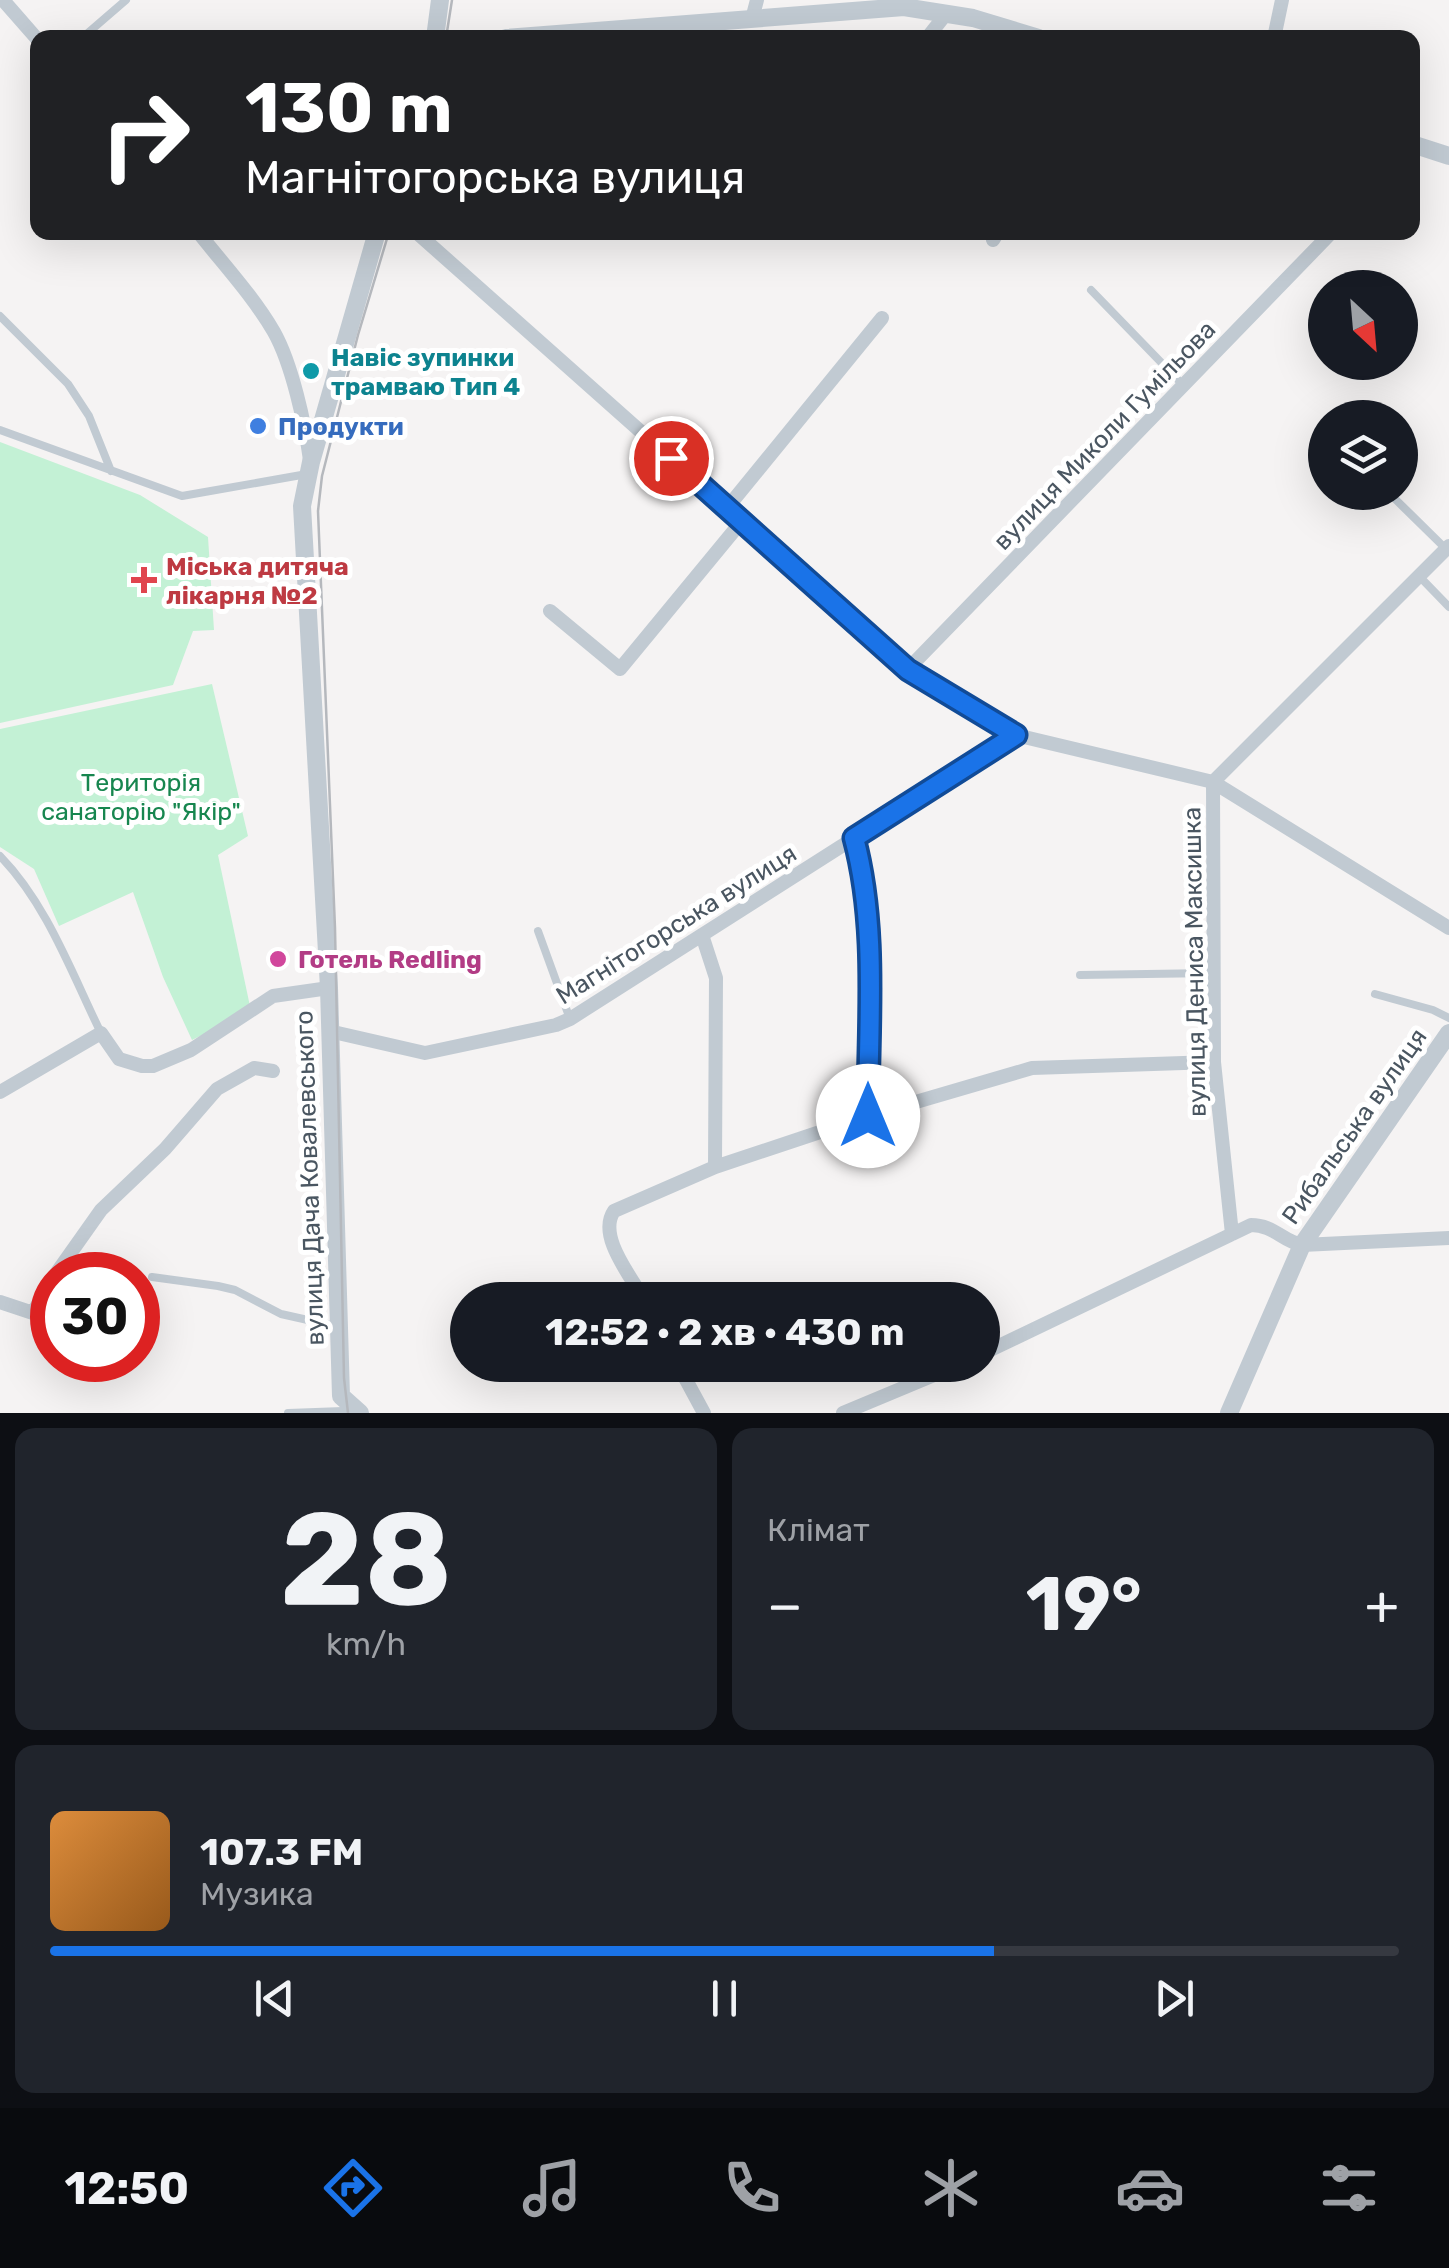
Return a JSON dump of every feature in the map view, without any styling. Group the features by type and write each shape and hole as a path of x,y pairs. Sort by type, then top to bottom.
{"street":[{"path":"4,0 30,31"},
{"path":"436,30 440,0"},
{"path":"752,19 757,0"},
{"path":"1276,30 1282,0"},
{"path":"610,30 904,7 1008,30"},
{"path":"933,30 946,14"},
{"path":"1420,148 1449,156"},
{"path":"204,240 276,335 305,424 310,468"},
{"name":"вулиця Дача Ковалевського","path":"347,1408 338,1326 328,988 302,506 375,240"},
{"path":"425,240 908,670 1016,735 1213,782 1449,928"},
{"name":"вулиця Миколи Гумільова","path":"908,670 1324,240"},
{"path":"727,508 882,318"},
{"path":"550,610 620,669 742,521"},
{"name":"вулиця Дениса Максишка","path":"1232,1234 1214,1062 1213,782 1448,548"},
{"name":"Магнітогорська вулиця","path":"329,1031 424,1052 570,1019 1016,735"},
{"path":"854,838 864,878 869,965 868,1116"},
{"path":"702,936 716,978 715,1166"},
{"path":"0,1092 101,1033 118,1059 154,1066 191,1050 273,996 328,988"},
{"name":"Рибальська вулиця","path":"1230,1413 1302,1245 1449,1033"},
{"path":"634,1282 608,1232 609,1217 614,1211 715,1166 1032,1068 1214,1062"},
{"path":"72,1252 101,1210 166,1149 217,1090 254,1068 273,1071"},
{"path":"1000,1345 1251,1224 1272,1228 1288,1242 1302,1245 1449,1238"},
{"path":"0,1302 30,1313"},
{"path":"687,1382 704,1413"},
{"path":"843,1413 917,1382"}],"lane":[{"path":"91,30 126,0"},
{"path":"1091,290 1184,386"},
{"path":"0,316 68,384 89,416 111,471"},
{"path":"0,430 182,496 310,468"},
{"path":"1407,510 1448,548"},
{"path":"1420,576 1449,607"},
{"path":"0,856 18,874 44,916 101,1033"},
{"path":"538,930 570,1019"},
{"path":"1080,975 1214,973"},
{"path":"1375,994 1449,1018"},
{"path":"160,1278 235,1290 281,1314 338,1326"},
{"path":"288,1413 347,1408"}],"green space":[{"path":"0,442 140,495 208,537 214,630 193,631 173,685 0,723"},
{"name":"Територія санаторію \"Якір\"","path":"212,684 248,836 218,855 251,1011 192,1040 163,977 133,892 59,926 34,869 0,847 0,729"}],"tram line":[{"path":"447,30 452,0"},
{"path":"348,1413 344,1378 335,928 318,511 322,476 387,240"}],"place":[{"name":"Навіс зупинки трамваю Тип 4","path":"311,371"},
{"name":"Продукти","path":"258,426"},
{"name":"Міська дитяча лікарня №2","path":"144,580"},
{"name":"Готель Redling","path":"278,959"}],"route":[{"path":"671,458 908,670 1016,735 854,838 864,878 869,965 868,1116"}]}
